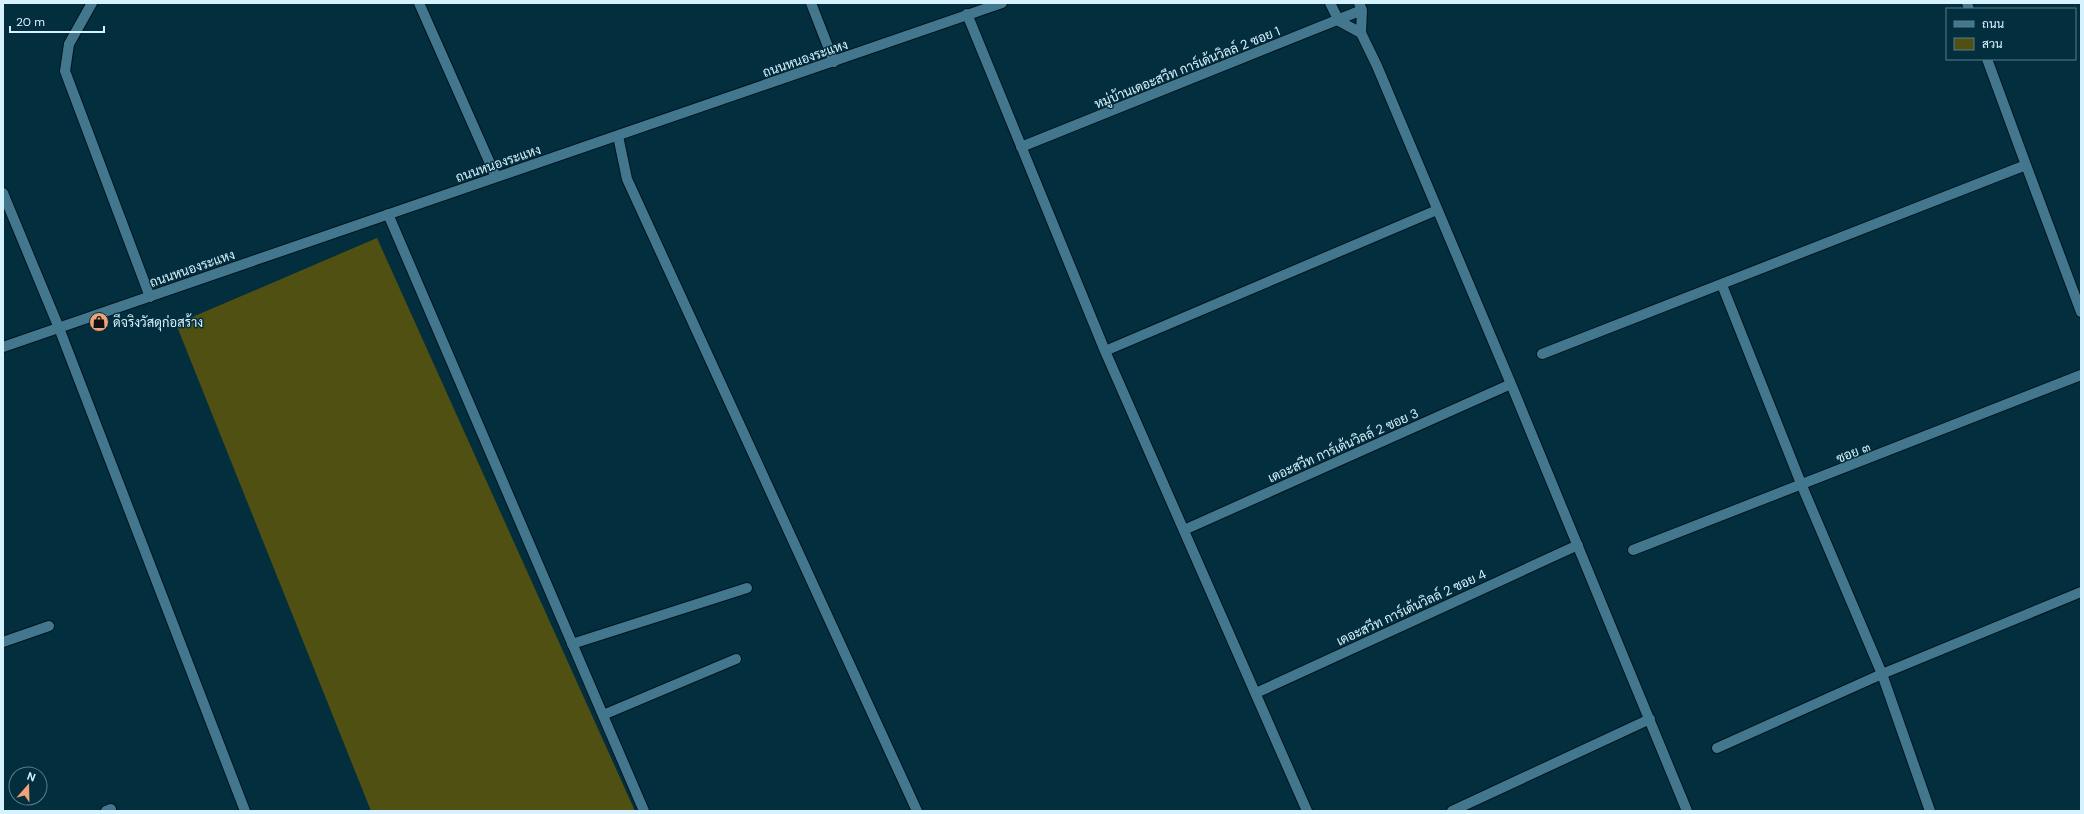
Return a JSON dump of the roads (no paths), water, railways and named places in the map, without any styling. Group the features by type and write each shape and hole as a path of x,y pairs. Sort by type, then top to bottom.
{"street":[{"path":"92,3 69,44 65,71 150,297"},
{"path":"419,3 496,177"},
{"path":"811,3 834,62"},
{"name":"ถนนหนองระแหง","path":"3,347 1002,3"},
{"path":"1330,3 1339,21 1361,33"},
{"path":"1360,7 1361,33 1512,384 1687,811"},
{"name":"หมู่บ้านเดอะสวีท การ์เด้นวิลล์ 2 ซอย 1","path":"1021,147 1339,21 1360,7"},
{"path":"967,14 1105,351 1307,811"},
{"path":"1987,60 2081,312"},
{"path":"618,136 627,179 917,811"},
{"path":"1542,354 1722,285 2026,165"},
{"path":"3,193 60,328 245,811"},
{"path":"1105,351 1438,210"},
{"path":"388,214 644,811"},
{"path":"1722,285 1802,486 1882,674 1930,811"},
{"name":"ซอย ๓","path":"1633,550 1802,486 2081,375"},
{"name":"เดอะสวีท การ์เด้นวิลล์ 2 ซอย 3","path":"1184,530 1512,384"},
{"name":"เดอะสวีท การ์เด้นวิลล์ 2 ซอย 4","path":"1256,693 1578,545"},
{"path":"572,644 747,588"},
{"path":"1717,748 1882,674 2081,592"},
{"path":"3,642 49,626"},
{"path":"603,715 736,659"},
{"path":"1452,811 1650,719"}],"place":[{"name":"ดีจริงวัสดุก่อสร้าง","path":"99,322"}]}
